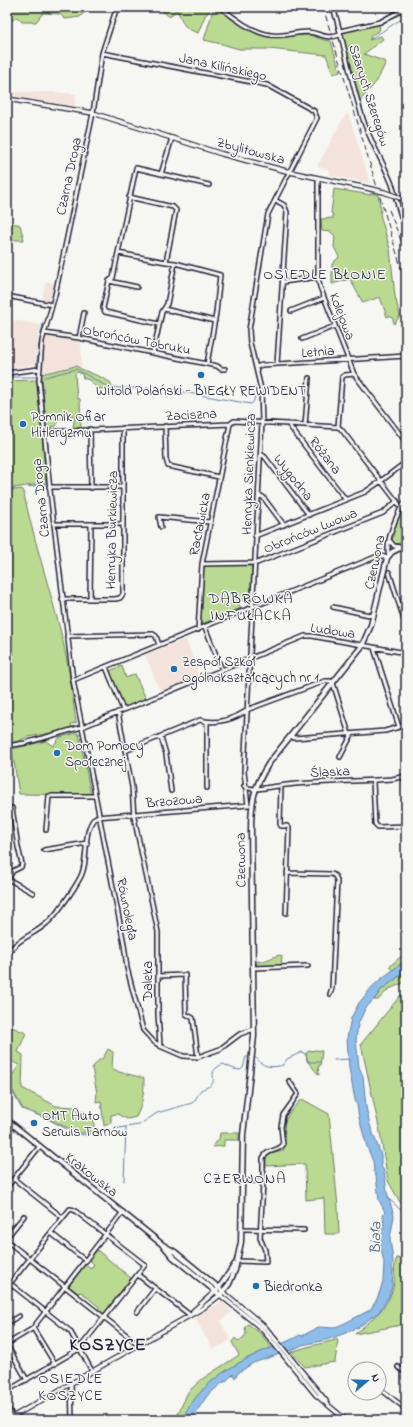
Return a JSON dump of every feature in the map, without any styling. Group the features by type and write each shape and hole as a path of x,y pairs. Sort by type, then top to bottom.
{"main road":[{"path":"388,557 400,547 406,545"},
{"name":"Czerwona","path":"222,1293 234,1274 240,1251 243,1135 254,1030 249,805 260,777 269,763 362,646 368,635 374,616 388,557"},
{"name":"Krakowska","path":"7,1120 123,1212 163,1245 173,1256 222,1293"},
{"name":"Czerwona","path":"217,1289 237,1262"}],"street":[{"name":"Czarna Droga","path":"99,816 73,680 67,636 49,487 39,369 42,341 52,305 93,112 102,53 117,7"},
{"path":"220,7 247,25 260,32 270,35 309,32 330,38 340,33 380,22 406,8"},
{"name":"Szarych Szeregów","path":"333,7 366,126 394,190 398,209 406,228"},
{"name":"Jana Kilińskiego","path":"102,53 267,85 314,111 317,115 316,121 290,172"},
{"name":"Zbylitowska","path":"7,99 93,112 222,154 290,172 384,192 406,200"},
{"path":"161,174 172,138"},
{"path":"159,324 105,312 103,308 109,281 113,278 136,168 209,185"},
{"name":"Henryka Sienkiewicza","path":"249,805 244,786 244,772 262,422 261,389 250,343 249,330 268,214 290,172"},
{"name":"Kolejowa","path":"318,178 318,277 324,298 354,374 406,442"},
{"path":"129,197 175,208 176,213 166,262"},
{"path":"275,200 284,205 287,212 277,364"},
{"path":"118,253 175,263 220,275 215,320 207,364"},
{"path":"153,353 162,312 167,304 175,263"},
{"path":"283,282 318,277"},
{"path":"109,281 137,287"},
{"path":"7,296 52,305"},
{"path":"291,311 324,298"},
{"path":"164,309 215,320"},
{"path":"79,338 84,313"},
{"path":"302,339 335,326"},
{"name":"Obrońców Tobruku","path":"44,333 79,338 217,366 221,369 225,369"},
{"name":"Letnia","path":"256,367 277,364 406,356"},
{"path":"7,374 39,369"},
{"path":"354,374 344,375 342,377 338,427 401,507"},
{"path":"305,425 309,378"},
{"name":"Zaciszna","path":"44,432 230,424 234,421 338,427"},
{"name":"Racławicka","path":"198,630 202,564 230,424"},
{"name":"Różana","path":"288,424 346,500"},
{"path":"165,426 166,459 168,466 220,477"},
{"name":"Henryka Burkiewicza","path":"62,598 120,598 123,594 124,428"},
{"path":"90,429 92,488"},
{"name":"Wygodna","path":"260,454 265,457 309,515"},
{"path":"255,536 365,492 406,462"},
{"path":"49,487 123,487"},
{"path":"258,495 263,497 284,525"},
{"name":"Obrońców Lwowa","path":"202,564 255,564 382,512 397,501"},
{"name":"Czerwona","path":"388,557 387,551 393,525 401,507 406,501"},
{"path":"161,527 159,517 210,522"},
{"path":"54,524 123,524"},
{"path":"90,598 91,524"},
{"path":"389,541 394,546 400,547"},
{"path":"73,680 378,556 388,557"},
{"path":"389,572 406,626"},
{"path":"333,608 374,616"},
{"path":"205,627 222,670"},
{"path":"67,636 153,634 156,636 159,645"},
{"name":"Ludowa","path":"7,746 25,743 82,727 250,658 309,636 406,653"},
{"path":"374,648 399,728"},
{"path":"106,667 123,710"},
{"path":"126,751 200,720 218,723 314,684 331,681 351,734 340,757"},
{"name":"Daleka","path":"118,712 132,787 134,814 143,865 158,932 160,1046"},
{"path":"207,722 208,788"},
{"path":"291,736 294,738 385,731 406,725"},
{"path":"343,749 351,734"},
{"path":"161,737 166,754 171,791"},
{"path":"405,776 406,787"},
{"name":"Śląska","path":"255,789 291,784 374,781 405,776"},
{"path":"374,781 375,824 378,827 406,826"},
{"path":"244,786 255,789"},
{"path":"281,786 280,824 281,826 287,826 289,828 286,914"},
{"path":"46,830 49,796 95,796"},
{"name":"Brzozowa","path":"99,816 249,805"},
{"path":"7,809 12,808 22,864 21,867 13,871 8,878 33,892"},
{"path":"7,956 11,948 19,941 41,928 50,920 80,878 84,866 92,821 99,816"},
{"name":"Równoległa","path":"99,816 124,944 125,962 141,1025 143,1030 160,1046"},
{"path":"44,850 87,843"},
{"path":"287,872 332,874 337,880 332,988 330,994"},
{"path":"253,968 308,966"},
{"path":"158,976 185,975 186,1014 193,1018 198,1057"},
{"path":"160,1046 183,1056 198,1057 220,1049 240,1034 254,1030"},
{"path":"237,1262 266,1262 265,1250 260,1241 263,1158 264,1154 268,1151 280,1148 283,1145 281,1127 283,1115 298,1094 289,1081"},
{"path":"7,1187 40,1146"},
{"path":"14,1179 62,1217"},
{"path":"242,1181 261,1181 263,1183"},
{"path":"7,1287 70,1209 74,1210 145,1265 79,1349 7,1391"},
{"path":"27,1380 7,1344 33,1328 123,1212"},
{"path":"7,1237 24,1216"},
{"path":"241,1229 304,1230"},
{"path":"51,1232 86,1260"},
{"path":"7,1241 138,1344"},
{"path":"138,1275 190,1315"},
{"path":"9,1283 70,1330 92,1371"},
{"path":"137,1312 155,1288"},
{"path":"190,1315 217,1289"},
{"path":"7,1420 14,1418 138,1344 203,1308 222,1293"},
{"name":"Krakowska","path":"222,1293 258,1320 276,1338 328,1404 346,1420"},
{"name":"Krakowska","path":"222,1293 271,1340 318,1398 328,1404"},
{"path":"7,1323 19,1316"},
{"path":"33,1328 55,1364"},
{"path":"398,1367 406,1373"},
{"path":"71,1383 72,1420"},
{"path":"387,1394 406,1409"},
{"path":"7,1407 14,1418"}],"shaded area":[{"path":"7,92 53,92 76,94 75,106 7,96"},
{"path":"348,113 370,182 369,183 329,175 330,172 328,169 317,167 341,122"},
{"path":"46,281 56,284 51,303 42,300"},
{"path":"7,319 41,325 35,364 7,370"},
{"path":"46,335 81,340 81,367 43,373 42,367"},
{"name":"Zespół Szkół Ogólnokształcących nr 1","path":"186,639 200,677 161,693 145,655"},
{"path":"222,1301 232,1312 220,1321 231,1340 213,1350 195,1318"}],"green space":[{"path":"7,7 88,8 80,17 65,19 60,14 43,13 36,22 22,22 17,17 7,24"},
{"path":"164,7 212,7 205,16 198,33 188,29 176,10 170,17 162,11"},
{"path":"214,7 217,7 229,16 268,36 310,35 331,41 340,72 333,74 326,55 269,49 239,49 204,40"},
{"path":"377,24 380,26 379,31 371,35 370,40 381,36 383,39 364,54 386,62 377,81 359,102 342,34 344,31"},
{"path":"334,189 378,195 381,210 380,214 390,249 395,296 400,316 394,324 393,319 390,316 387,317 380,297 363,303 350,279 332,284 332,264 339,257 334,247 335,236 331,232 322,231 321,219 333,218 333,214 331,213"},
{"path":"7,223 20,225 24,240 9,240 10,254 7,261"},
{"path":"76,366 111,383 111,389 98,389 89,380 83,378 82,374 77,372 75,374 77,398 80,399 81,428 73,427 75,416 67,415 58,421 56,426 45,428 41,374"},
{"path":"37,380 46,483 7,489 7,381"},
{"path":"23,490 31,525 63,641 70,676 76,723 71,724 72,728 27,737 7,744 7,491"},
{"path":"402,510 406,520 406,541 396,544 392,541 394,530"},
{"path":"252,565 250,603 247,598 238,602 241,608 199,625 204,566"},
{"path":"122,666 126,678 135,674 146,699 124,708 109,671"},
{"path":"77,733 79,734 91,795 19,794 12,749 46,741 53,746 60,737"},
{"path":"406,952 406,960 393,970 389,967"},
{"path":"279,955 282,956 281,967 257,968 256,965 258,961 261,962"},
{"path":"406,971 406,982 389,989 378,1000 374,1000 381,990"},
{"path":"406,994 406,1208 400,1202 388,1181 380,1132 361,1044 400,996"},
{"path":"7,1025 26,1033 18,1052 23,1055 22,1088 56,1106 76,1107 78,1112 85,1112 85,1119 93,1118 95,1133 79,1133 23,1109 8,1082 19,1065 7,1059"},
{"path":"108,1049 113,1052 112,1068 119,1072 144,1078 144,1088 142,1103 136,1117 127,1119 117,1114 111,1115 111,1123 104,1126 101,1101 96,1102 97,1093 92,1068 99,1060 103,1058"},
{"path":"316,1050 322,1051 320,1066 318,1066 319,1075 307,1061 306,1053"},
{"path":"302,1099 329,1114 338,1207 339,1234 325,1234 324,1198 306,1200 305,1164 266,1166 266,1158 270,1154 283,1151 284,1124 290,1112"},
{"path":"220,1133 239,1133 239,1140 224,1140 224,1146 214,1147 213,1146 219,1139"},
{"path":"97,1250 131,1278 104,1314 99,1310 99,1307 81,1292 78,1293 69,1286 85,1265 91,1269 94,1264 89,1260"},
{"path":"397,1258 406,1260 406,1324 355,1334 374,1318 389,1299 394,1283"},
{"path":"248,1324 260,1333 272,1348 258,1353 220,1375 198,1395 182,1420 175,1420 188,1392 202,1379 239,1355 232,1342 235,1338 238,1341 243,1338 246,1334 245,1327"},
{"path":"338,1339 335,1362 305,1367 291,1352 303,1348"}],"water":[{"path":"406,960 406,971 381,990 365,1009 358,1024 356,1040 359,1067 363,1076 366,1107 370,1125 381,1155 381,1166 384,1171 387,1192 394,1216 390,1239 393,1270 392,1286 389,1296 379,1312 359,1327 326,1340 302,1345 292,1350 253,1363 238,1373 235,1378 233,1374 207,1396 191,1420 182,1420 196,1397 215,1378 226,1370 250,1357 300,1335 302,1336 319,1327 333,1328 343,1324 370,1310 376,1301 383,1281 384,1262 379,1241 384,1226 383,1214 385,1212 379,1200 373,1161 367,1147 355,1100 349,1068 347,1038 351,1018 359,1003 372,987"}],"waterway":[{"path":"369,40 406,16"},
{"path":"38,349 43,323"},
{"path":"36,367 38,353"},
{"path":"45,377 76,369 106,386 119,388 142,388"},
{"path":"7,377 36,377"},
{"path":"42,377 46,427"},
{"path":"146,388 160,388 251,404 254,401 256,387"},
{"path":"47,435 51,484"},
{"path":"28,487 46,484"},
{"path":"7,490 15,489"},
{"path":"253,1057 263,1065 275,1067 283,1065 287,1059 302,1052 305,1054 309,1062 320,1062"},
{"path":"7,1083 22,1109 48,1119 74,1133 85,1135 139,1125 157,1113 192,1103 201,1090 212,1084 213,1072 218,1067 223,1064 240,1070 243,1068 246,1057 250,1057"},
{"path":"334,1060 349,1059"},
{"path":"7,1101 13,1095"},
{"path":"124,1181 126,1127"},
{"path":"388,1198 406,1215"}],"railway":[{"path":"323,7 406,284"},
{"path":"389,210 406,253"}],"place":[{"name":"Witold Polański - BIEGŁY REWIDENT","path":"201,375"},
{"name":"Pomnik Ofiar Hitleryzmu","path":"23,424"},
{"name":"Zespół Szkół Ogólnokształcących nr 1","path":"174,669"},
{"name":"Dom Pomocy Społecznej","path":"57,753"},
{"name":"OMT Auto Serwis Tarnów","path":"34,1123"},
{"name":"Biedronka","path":"256,1286"}],"district":[{"name":"OSIEDLE BŁONIE","path":"325,274"},
{"name":"DĄBRÓWKA INFUŁACKA","path":"251,606"},
{"name":"CZERWONA","path":"245,1178"},
{"name":"KOSZYCE","path":"108,1344"},
{"name":"OSIEDLE KOSZYCE","path":"71,1386"}],"water label":[{"name":"Biała","path":"375,1238"}]}
